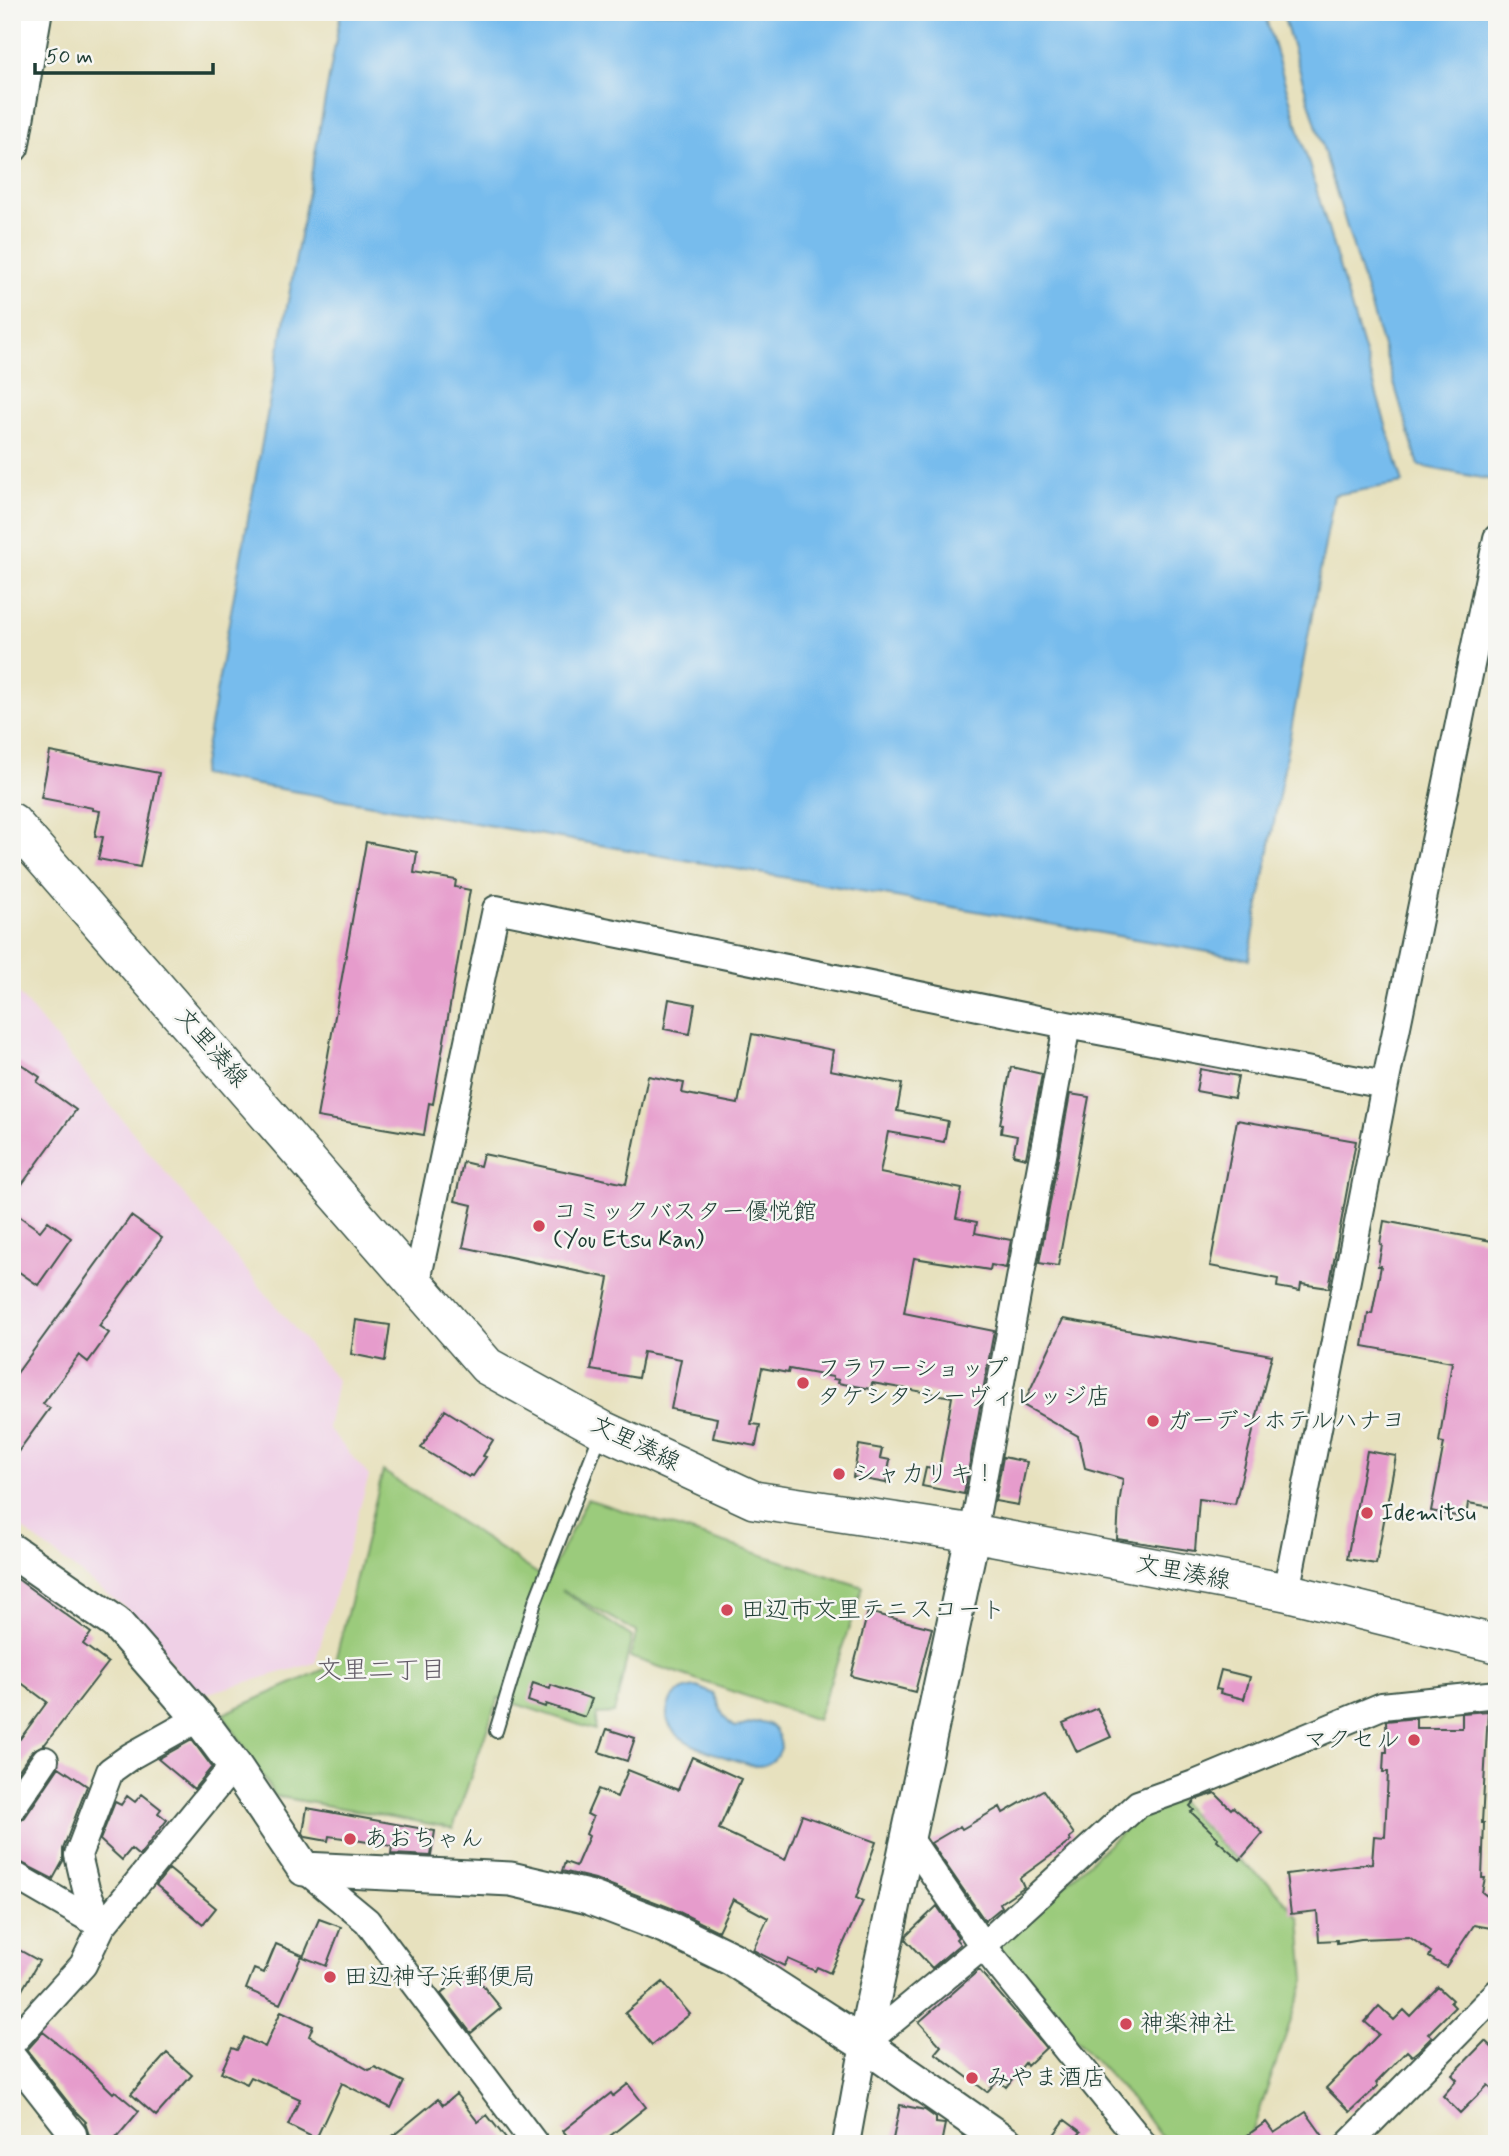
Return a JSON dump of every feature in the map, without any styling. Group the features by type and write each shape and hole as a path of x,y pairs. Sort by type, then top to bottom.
{"main road":[{"name":"文里湊線","path":"12,822 488,1366 603,1430 754,1500 973,1533 1286,1592 1496,1642"}],"street":[{"path":"12,146 34,12"},
{"path":"1286,1592 1385,1084 1497,538"},
{"path":"416,1286 496,909 1067,1026 1385,1084"},
{"path":"846,2144 907,1835 973,1533 1067,1026"},
{"path":"12,1551 116,1623 199,1718 304,1869 367,1922 535,2144"},
{"path":"864,2044 983,1946 1138,1804 1197,1783 1382,1706 1497,1694"},
{"path":"102,1926 86,1889 78,1855 110,1771 131,1756 199,1718"},
{"path":"12,1808 44,1760"},
{"path":"12,2043 83,1965 102,1926 234,1765"},
{"path":"907,1835 983,1946 1143,2144"},
{"path":"304,1869 511,1879 588,1897 664,1926 732,1959 864,2044 1006,2144"},
{"path":"12,1874 102,1926"},
{"path":"1349,2144 1497,1993"},
{"path":"12,2056 73,2134 75,2144"}],"lane":[{"path":"496,1731 535,1602 603,1430"}],"shaded area":[{"path":"12,986 337,1380 328,1428 369,1476 315,1663 198,1696 128,1610 12,1521"}],"green space":[{"path":"383,1471 547,1580 587,1499 863,1587 817,1720 630,1657 637,1632 562,1590 632,1637 614,1713 597,1714 595,1730 498,1698 453,1828 275,1796 223,1714 334,1665"},
{"path":"1177,1799 1226,1850 1270,1884 1300,1919 1305,1980 1250,2138 1243,2144 1179,2144 1160,2136 1141,2110 994,1950 1135,1820"}],"water":[{"path":"341,12 1264,12 1403,483 1334,495 1249,959 201,775"},
{"path":"1282,12 1497,12 1497,481 1419,466"},
{"path":"697,1687 714,1694 724,1716 735,1727 759,1722 773,1728 779,1737 781,1748 774,1760 754,1766 698,1747 673,1731 668,1720 668,1707 672,1698 679,1692"}],"building":[{"path":"50,752 159,773 140,867 98,859 103,837 95,836 100,811 41,798"},
{"path":"366,842 417,852 414,873 456,880 455,887 470,890 433,1104 429,1103 424,1135 317,1117"},
{"path":"669,999 695,1004 690,1034 664,1029"},
{"path":"752,1034 833,1050 830,1070 902,1084 897,1111 948,1121 944,1142 888,1132 880,1173 962,1189 956,1218 977,1222 975,1233 1011,1240 1006,1268 991,1265 990,1270 914,1258 904,1313 994,1331 964,1494 922,1486 926,1468 939,1470 952,1397 872,1383 871,1389 838,1383 839,1380 833,1377 789,1369 788,1373 762,1368 751,1424 760,1425 756,1446 713,1438 717,1418 671,1409 681,1359 643,1352 638,1378 591,1370 609,1278 463,1247 472,1205 455,1201 463,1162 480,1166 483,1154 626,1184 648,1076 684,1083 682,1093 738,1104"},
{"path":"12,1058 40,1077 37,1082 76,1110 12,1198"},
{"path":"1011,1067 1042,1074 1026,1158 1013,1155 1017,1136 1001,1133 1000,1124"},
{"path":"1200,1069 1238,1076 1234,1098 1196,1091"},
{"path":"1070,1094 1089,1097 1058,1266 1039,1263"},
{"path":"1237,1120 1356,1141 1329,1288 1301,1284 1300,1291 1277,1287 1278,1279 1210,1266"},
{"path":"12,1211 40,1231 48,1221 71,1238 38,1285 12,1267"},
{"path":"131,1216 162,1238 99,1326 109,1333 88,1362 79,1355 43,1404 50,1408 12,1460 12,1380"},
{"path":"1384,1221 1497,1242 1497,1508 1468,1503 1466,1518 1431,1511 1444,1443 1439,1442 1452,1362 1363,1346 1368,1314 1372,1314 1381,1266 1378,1266"},
{"name":"ガーデンホテルハナヨ","path":"1063,1319 1272,1355 1235,1504 1199,1499 1195,1551 1117,1539 1123,1479 1085,1468 1078,1436 1023,1405"},
{"path":"356,1320 390,1325 385,1361 351,1354"},
{"path":"445,1410 493,1440 483,1456 486,1457 473,1476 469,1477 421,1448"},
{"path":"859,1445 882,1449 880,1458 890,1460 886,1483 853,1477"},
{"path":"1367,1451 1396,1456 1376,1564 1347,1559"},
{"path":"1003,1457 1027,1462 1018,1505 995,1501"},
{"path":"12,1575 91,1633 83,1644 108,1663 45,1744 32,1751 12,1780 12,1734 20,1739 47,1702 12,1676"},
{"path":"868,1612 932,1628 915,1692 851,1676"},
{"path":"1221,1670 1250,1677 1244,1699 1220,1693 1221,1690 1216,1689"},
{"path":"533,1683 550,1689 551,1685 592,1699 585,1717 528,1701"},
{"path":"1097,1708 1111,1737 1077,1752 1063,1723"},
{"path":"1488,1711 1482,1823 1482,1878 1485,1878 1482,1892 1497,1904 1497,1929 1474,1925 1446,1967 1429,1957 1431,1952 1409,1937 1337,1943 1337,1940 1319,1941 1317,1911 1291,1914 1286,1874 1372,1863 1374,1836 1385,1837 1388,1772 1383,1772 1384,1752 1387,1752 1386,1721 1416,1718 1416,1728 1462,1728 1462,1713"},
{"path":"607,1729 635,1738 627,1761 599,1752"},
{"path":"192,1740 212,1767 194,1789 158,1759"},
{"path":"692,1757 741,1779 719,1829 785,1860 802,1815 876,1842 856,1898 863,1901 830,1973 817,1967 815,1971 788,1959 784,1966 753,1950 768,1918 733,1899 718,1931 671,1908 595,1879 562,1871 565,1862 576,1866 589,1836 586,1834 593,1817 587,1814 598,1789 617,1797 628,1770 678,1790"},
{"path":"59,1767 87,1786 63,1849 63,1861 53,1879 12,1858 12,1824 25,1817"},
{"path":"1043,1790 1074,1834 1069,1838 1071,1841 1020,1878 1024,1887 1000,1903 1002,1907 985,1921 931,1843 1000,1807 1003,1813"},
{"path":"1215,1793 1263,1833 1240,1860 1191,1812 1194,1810 1190,1806 1195,1800"},
{"path":"142,1794 161,1809 158,1813 167,1820 139,1856 131,1849 122,1860 100,1840 115,1802 121,1805 127,1796 135,1802"},
{"path":"307,1808 435,1831 431,1856 391,1854 392,1846 343,1838 329,1836 328,1841 306,1837 303,1833"},
{"path":"169,1869 216,1908 203,1924 156,1885"},
{"path":"937,1906 960,1944 932,1968 906,1940 907,1935"},
{"path":"319,1919 341,1927 326,1966 303,1957"},
{"path":"276,1944 302,1955 280,2004 246,1989 254,1969 264,1973"},
{"path":"12,1946 39,1961 12,2007"},
{"path":"470,1970 501,2008 471,2033 441,1994"},
{"path":"979,1970 1046,2048 1027,2066 1025,2063 1006,2087 999,2081 987,2092 935,2053 941,2046 919,2022"},
{"path":"663,1982 690,2014 652,2045 625,2013"},
{"path":"1438,1987 1452,2000 1450,2002 1455,2007 1428,2034 1432,2037 1418,2051 1412,2056 1407,2051 1376,2083 1378,2086 1350,2112 1326,2088 1379,2034 1365,2022 1379,2006 1394,2020 1404,2010 1410,2016"},
{"path":"281,2011 313,2026 309,2036 369,2070 375,2067 404,2082 391,2108 342,2083 316,2139 288,2125 300,2099 251,2077 247,2084 221,2072 232,2048 237,2050 244,2037 265,2047"},
{"path":"43,2032 80,2061 113,2093 115,2091 139,2111 111,2144 100,2144 89,2135 86,2122 27,2050"},
{"path":"1485,2041 1497,2052 1497,2093 1488,2085 1460,2113 1443,2096 1457,2080 1452,2075"},
{"path":"167,2053 192,2075 156,2116 131,2094"},
{"path":"628,2084 646,2107 600,2144 574,2144 563,2131 611,2093 613,2096"},
{"path":"456,2094 478,2122 487,2115 510,2144 383,2144 438,2099 443,2105"},
{"path":"900,2105 925,2110 936,2118 936,2123 945,2124 941,2144 892,2144"},
{"path":"1306,2112 1323,2136 1312,2144 1235,2144 1266,2122 1274,2133"},
{"path":"1065,2120 1081,2132 1071,2144 1047,2144"}],"place":[{"name":"コミックバスター優悦館 (You Etsu Kan)","path":"539,1226"},
{"name":"フラワーショップ タケシタ シーヴィレッジ店","path":"803,1383"},
{"name":"ガーデンホテルハナヨ","path":"1153,1421"},
{"name":"シャカリキ！","path":"839,1474"},
{"name":"Idemitsu","path":"1367,1513"},
{"name":"田辺市文里テニスコート","path":"727,1610"},
{"name":"マクセル","path":"1414,1740"},
{"name":"あおちゃん","path":"350,1839"},
{"name":"田辺神子浜郵便局","path":"330,1977"},
{"name":"神楽神社","path":"1126,2024"},
{"name":"みやま酒店","path":"972,2078"}],"district":[{"name":"文里二丁目","path":"381,1671"}]}
